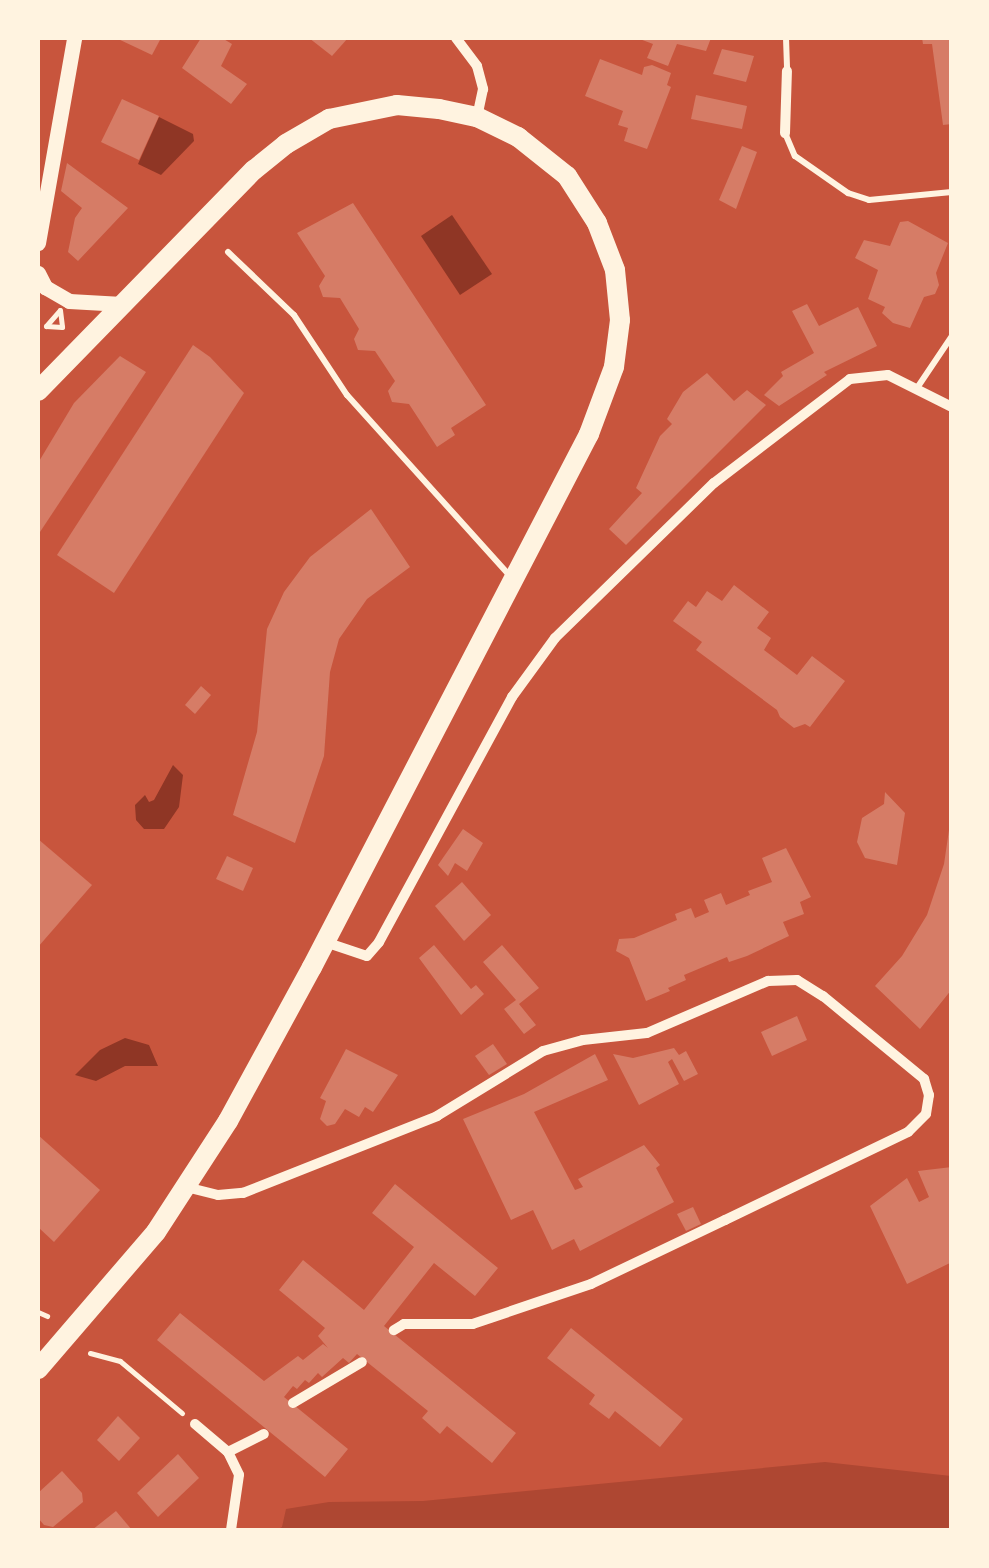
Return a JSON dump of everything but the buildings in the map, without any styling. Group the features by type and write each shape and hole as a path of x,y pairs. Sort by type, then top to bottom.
{"main road":[{"path":"38,1368 124,1274 186,1187 228,1121 324,942 589,434 614,367 620,320 615,270 597,223 567,176 518,136 477,117 396,106 329,119 286,144 254,170 40,384"}],"street":[{"path":"38,243 74,38"},
{"path":"456,38 480,78 483,90 477,117"},
{"path":"785,133 786,71"},
{"path":"38,273 58,297 122,304"},
{"path":"324,942 352,955 367,956 379,942 512,697 555,638 714,482 850,380 888,375 952,407"},
{"path":"186,1187 218,1196 243,1193 437,1116 543,1051 584,1040 647,1032 768,981 797,980 823,996 924,1079 929,1095 926,1114 908,1132 592,1284 472,1324 404,1324 394,1330"},
{"path":"293,1402 362,1362"},
{"path":"195,1424 228,1452 240,1475 231,1530"},
{"path":"228,1452 264,1434"}],"lane":[{"path":"786,38 786,71"},
{"path":"785,133 795,156 848,193 870,200 952,192"},
{"path":"228,252 294,316 347,396 512,578"},
{"path":"917,388 952,336"}],"path":[{"path":"38,1312 47,1316"},
{"path":"90,1353 120,1360 195,1424"}],"shaded area":[{"path":"159,117 193,134 194,141 161,175 138,164"},
{"path":"452,215 492,274 460,295 421,236"},
{"path":"173,765 183,775 179,807 164,829 144,829 136,820 135,805 145,795 149,802 154,800"},
{"path":"125,1038 149,1045 158,1066 125,1066 96,1081 75,1075 100,1050"},
{"path":"825,1462 951,1476 951,1530 276,1530 282,1527 286,1509 329,1502 423,1501"}]}
